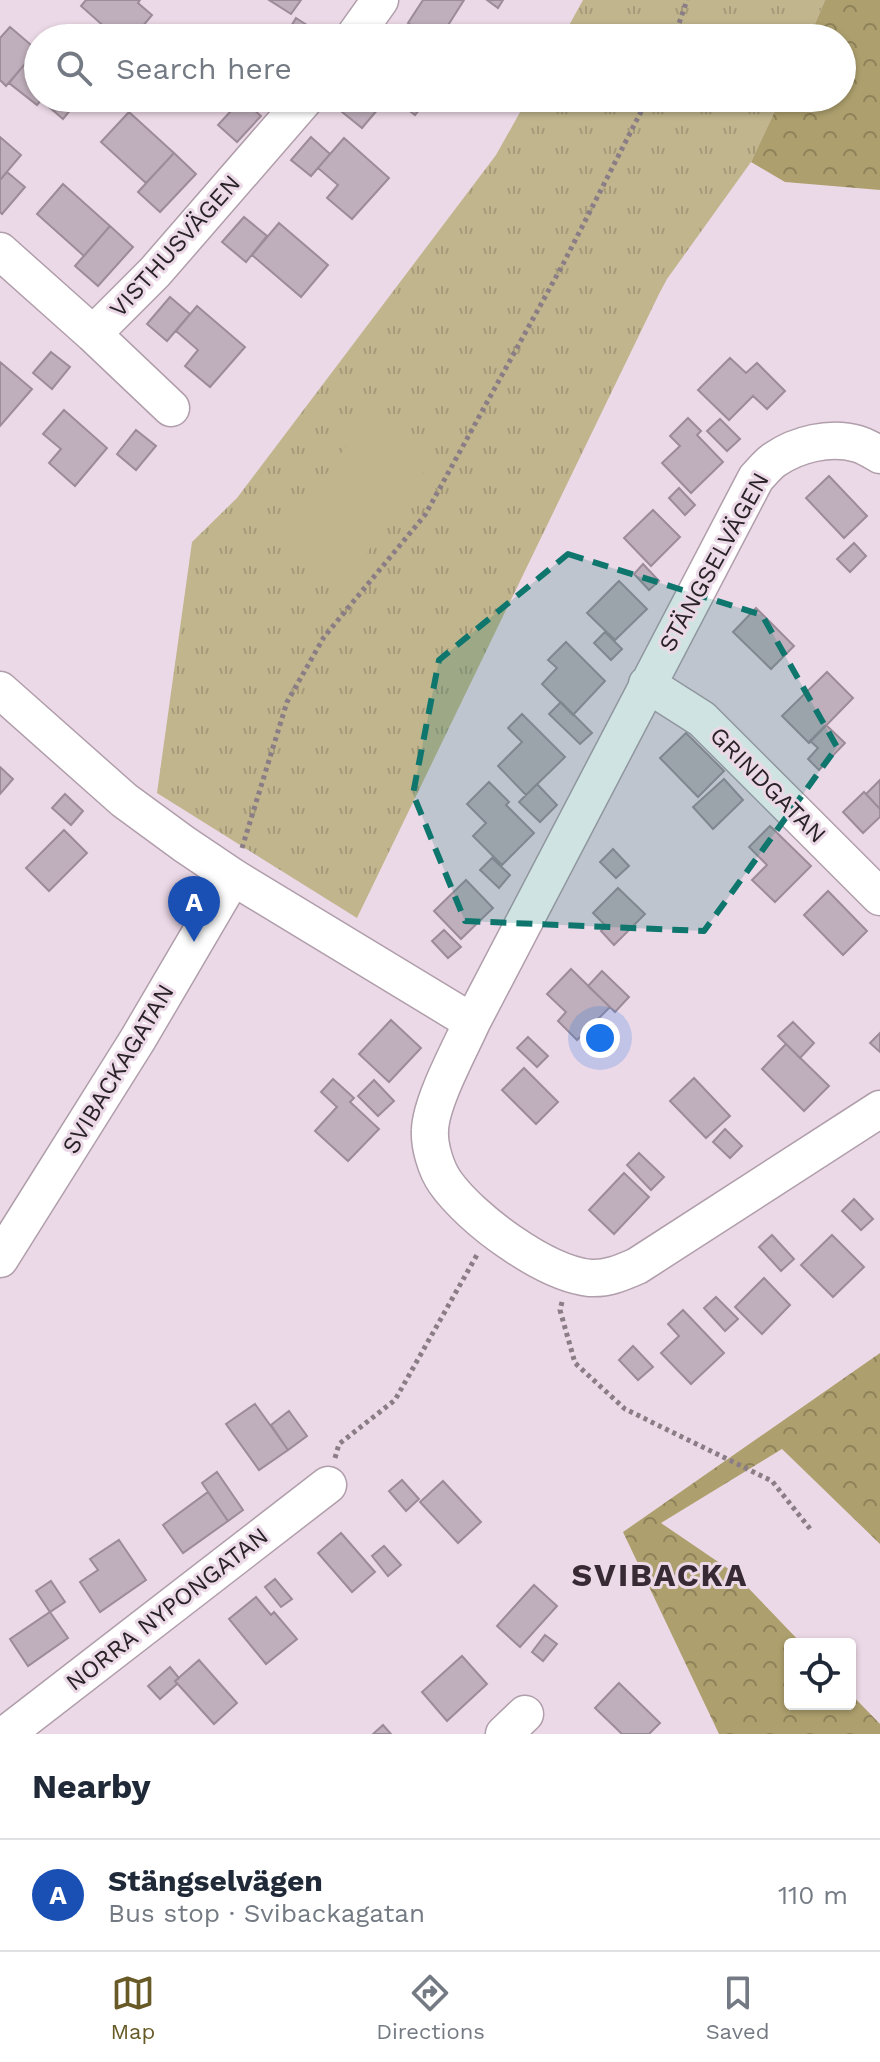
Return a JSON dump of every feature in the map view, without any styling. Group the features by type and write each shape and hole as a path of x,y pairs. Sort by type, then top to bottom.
{"street":[{"path":"363,24 380,0"},
{"name":"VISTHUSVÄGEN","path":"0,251 93,334 155,272 294,112"},
{"path":"93,334 171,408"},
{"name":"STÄNGSELVÄGEN","path":"880,455 860,444 840,440 810,444 773,461 756,478 472,1022 433,1111 430,1130 444,1181 473,1213 555,1269 592,1278 611,1277 637,1266 880,1109"},
{"name":"GRINDGATAN","path":"647,684 702,719 880,897"},
{"path":"0,690 124,800 233,877 472,1022"},
{"name":"SVIBACKAGATAN","path":"0,1259 138,1039 233,877"},
{"name":"NORRA NYPONGATAN","path":"2,1733 328,1485"}],"path":[{"path":"679,24 687,0"},
{"path":"233,877 287,702 324,637 425,515 562,266 641,112"},
{"path":"328,1485 339,1444 395,1400 492,1228"},
{"path":"571,1274 560,1310 575,1363 625,1409 772,1481 811,1530"}],"highlighted area":[{"path":"568,554 762,615 837,747 704,931 465,921 413,794 439,660"}],"green space":[{"path":"583,0 825,0 815,24 570,24"},
{"path":"825,0 880,0 880,190 785,182 751,162 774,112 856,112 856,24 815,24"},
{"path":"520,112 774,112 751,162 659,294 357,918 157,793 192,542 237,498 496,155"},
{"path":"371,410 435,456 343,587 279,542"},
{"path":"880,1353 880,1544 782,1449 661,1523 733,1572 796,1638 784,1638 784,1710 856,1710 856,1699 880,1724 880,1734 719,1734 623,1532"}],"building":[{"path":"86,0 140,0 138,3 152,15 145,24 101,24 81,6"},
{"path":"269,0 301,0 291,14"},
{"path":"423,0 464,0 449,24 408,23"},
{"path":"487,0 503,0 498,8"},
{"path":"10,27 24,39 24,65 6,86 0,80 0,38"},
{"path":"24,65 24,95 9,83"},
{"path":"55,112 69,112 63,119"},
{"path":"129,112 174,153 146,183 101,142"},
{"path":"230,112 257,112 261,116 237,142 218,125"},
{"path":"342,112 375,112 362,128"},
{"path":"0,137 21,155 0,180"},
{"path":"311,137 330,154 311,176 291,160"},
{"path":"344,138 389,178 352,219 327,198 338,185 318,168"},
{"path":"174,153 196,174 160,212 138,192"},
{"path":"7,172 25,187 2,214 0,180"},
{"path":"63,184 110,226 84,256 37,214"},
{"path":"244,217 267,236 246,262 222,242"},
{"path":"279,223 328,265 301,297 252,255"},
{"path":"110,226 133,247 98,286 75,266"},
{"path":"170,297 190,314 167,341 147,324"},
{"path":"197,306 245,347 210,387 185,366 198,350 176,331"},
{"path":"51,352 70,367 52,389 33,373"},
{"path":"730,358 746,373 757,363 785,391 767,409 753,396 729,420 698,390"},
{"path":"0,362 32,389 0,426"},
{"path":"64,410 107,448 75,486 49,463 61,449 43,434"},
{"path":"688,418 701,431 697,435 723,462 691,493 662,463 680,446 670,436"},
{"path":"720,419 740,439 727,451 707,431"},
{"path":"136,430 156,446 136,470 117,454"},
{"path":"829,476 867,516 844,538 806,498"},
{"path":"679,488 695,505 685,515 669,498"},
{"path":"653,510 680,537 651,566 624,538"},
{"path":"854,543 866,556 850,572 837,559"},
{"path":"643,564 659,581 649,590 634,574"},
{"path":"619,581 647,609 615,640 587,613"},
{"path":"756,608 794,646 771,669 733,632"},
{"path":"605,632 622,649 611,660 594,643"},
{"path":"566,642 605,681 573,715 542,684 557,668 548,660"},
{"path":"827,672 853,698 809,743 782,716"},
{"path":"561,702 592,733 580,744 549,714"},
{"path":"522,714 565,757 526,795 498,766 522,742 508,728"},
{"path":"826,725 845,743 819,770 808,759 818,748 810,741"},
{"path":"686,733 724,771 698,797 660,758"},
{"path":"0,767 13,779 0,794"},
{"path":"724,779 743,800 713,829 693,807"},
{"path":"880,780 880,809 866,794"},
{"path":"489,782 509,802 506,805 534,833 502,865 473,836 486,823 467,804"},
{"path":"537,784 557,805 540,822 519,802"},
{"path":"864,792 880,809 880,817 863,833 843,812"},
{"path":"65,794 83,811 71,825 52,808"},
{"path":"770,826 811,866 775,902 752,880 767,865 749,847"},
{"path":"64,830 87,853 49,891 26,868"},
{"path":"613,849 629,866 616,878 600,862"},
{"path":"492,858 510,875 499,888 480,870"},
{"path":"466,880 493,908 461,939 434,911"},
{"path":"618,888 645,914 614,945 601,931 606,926 593,913"},
{"path":"828,891 867,931 843,955 804,915"},
{"path":"444,930 461,947 448,958 432,941"},
{"path":"571,969 610,1007 577,1040 558,1021 566,1012 547,994"},
{"path":"602,971 629,997 615,1012 588,986"},
{"path":"391,1020 421,1048 389,1082 359,1054"},
{"path":"793,1022 814,1043 800,1058 778,1036"},
{"path":"880,1033 880,1052 870,1043"},
{"path":"528,1037 548,1056 537,1067 517,1048"},
{"path":"786,1044 829,1086 804,1111 762,1069"},
{"path":"524,1068 558,1102 536,1124 502,1090"},
{"path":"694,1078 730,1116 706,1138 670,1101"},
{"path":"333,1079 354,1098 350,1102 379,1129 348,1161 315,1131 337,1107 321,1092"},
{"path":"374,1080 394,1101 378,1116 358,1096"},
{"path":"725,1129 742,1146 730,1158 713,1142"},
{"path":"639,1153 664,1177 651,1190 627,1165"},
{"path":"624,1173 649,1197 614,1234 589,1210"},
{"path":"854,1199 873,1219 861,1230 842,1211"},
{"path":"772,1235 794,1259 781,1271 759,1247"},
{"path":"832,1235 864,1267 833,1297 801,1265"},
{"path":"764,1278 790,1305 762,1334 735,1307"},
{"path":"716,1297 738,1319 725,1331 704,1308"},
{"path":"683,1310 724,1353 691,1384 661,1353 679,1336 668,1324"},
{"path":"633,1346 653,1367 638,1380 619,1360"},
{"path":"255,1404 288,1450 259,1470 226,1424"},
{"path":"289,1411 307,1436 288,1450 271,1425"},
{"path":"217,1472 243,1510 228,1521 202,1483"},
{"path":"402,1480 419,1499 406,1511 389,1491"},
{"path":"443,1481 481,1522 458,1543 420,1502"},
{"path":"208,1492 228,1521 183,1553 163,1525"},
{"path":"341,1533 375,1572 352,1592 318,1553"},
{"path":"119,1540 146,1580 100,1612 80,1582 98,1570 90,1559"},
{"path":"384,1546 401,1565 388,1576 372,1556"},
{"path":"275,1579 292,1599 281,1607 265,1587"},
{"path":"51,1581 65,1602 50,1612 36,1591"},
{"path":"534,1585 557,1606 520,1647 497,1626"},
{"path":"256,1597 271,1615 274,1612 297,1639 266,1664 229,1619"},
{"path":"50,1612 68,1638 28,1666 10,1639"},
{"path":"545,1635 557,1644 543,1661 532,1652"},
{"path":"462,1656 487,1684 447,1721 422,1692"},
{"path":"199,1660 237,1703 214,1724 175,1681"},
{"path":"170,1667 179,1678 175,1681 177,1684 160,1699 148,1686"},
{"path":"619,1683 660,1723 649,1734 622,1734 595,1708"},
{"path":"383,1725 391,1734 373,1734"}],"place":[{"name":"Stängselvägen","path":"194,942"}],"district":[{"name":"SVIBACKA","path":"660,1575"}]}
